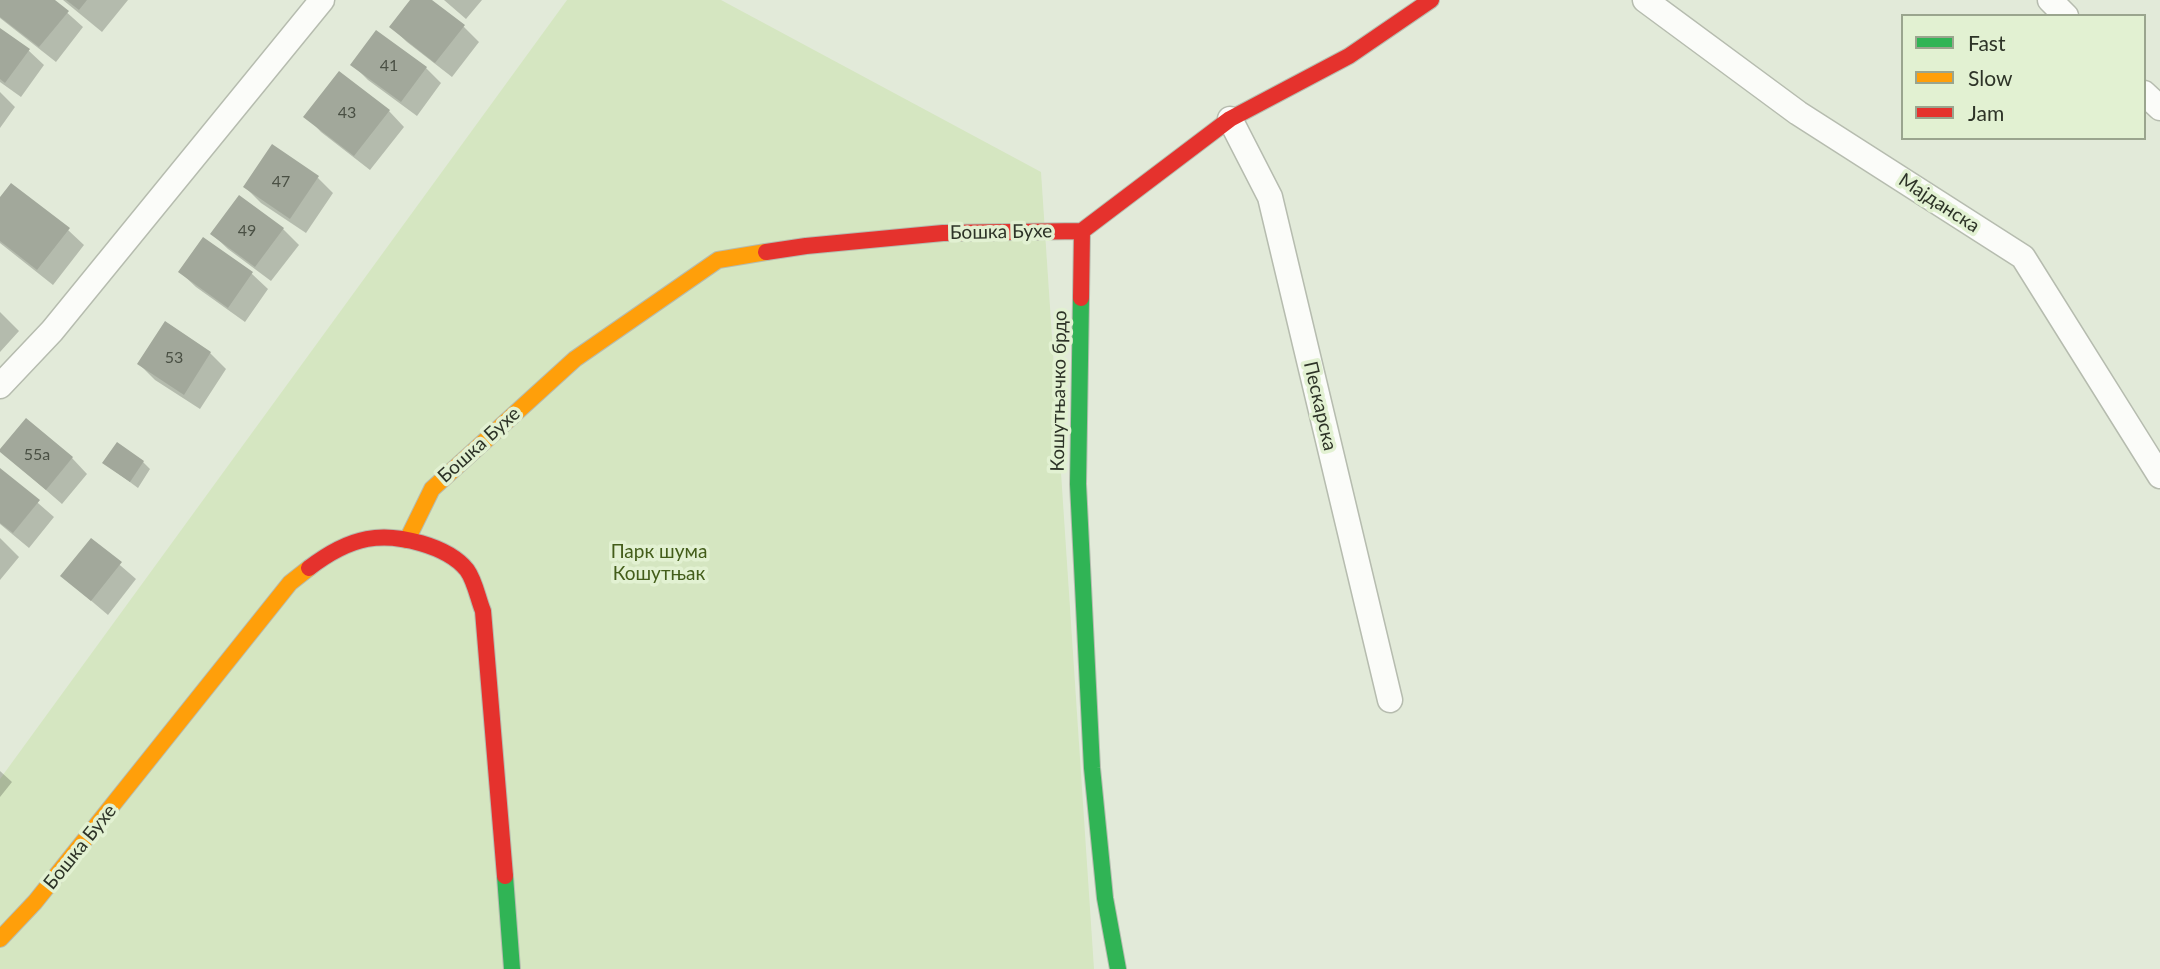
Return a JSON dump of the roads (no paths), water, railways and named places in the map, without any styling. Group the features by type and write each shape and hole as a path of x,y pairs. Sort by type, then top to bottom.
{"street":[{"path":"0,386 52,331 322,0"},
{"path":"1082,231 1230,119 1349,56 1432,0"},
{"name":"Мајданска","path":"1644,0 1798,113 2023,257 2160,476"},
{"path":"2050,0 2064,14"},
{"path":"2146,95 2160,108"},
{"name":"Пескарска","path":"1230,119 1270,197 1390,700"},
{"name":"Бошка Бухе","path":"0,939 44,892 290,583 326,555 357,543 368,539 407,540 432,489 575,359 718,260 806,246 943,233 1082,231"},
{"name":"Кошутњачко брдо","path":"1082,231 1078,484 1091,755 1105,898 1118,969"},
{"path":"407,540 443,550 468,571 483,611 512,969"}],"park label":[{"name":"Парк шума Кошутњак","path":"659,563"}]}
